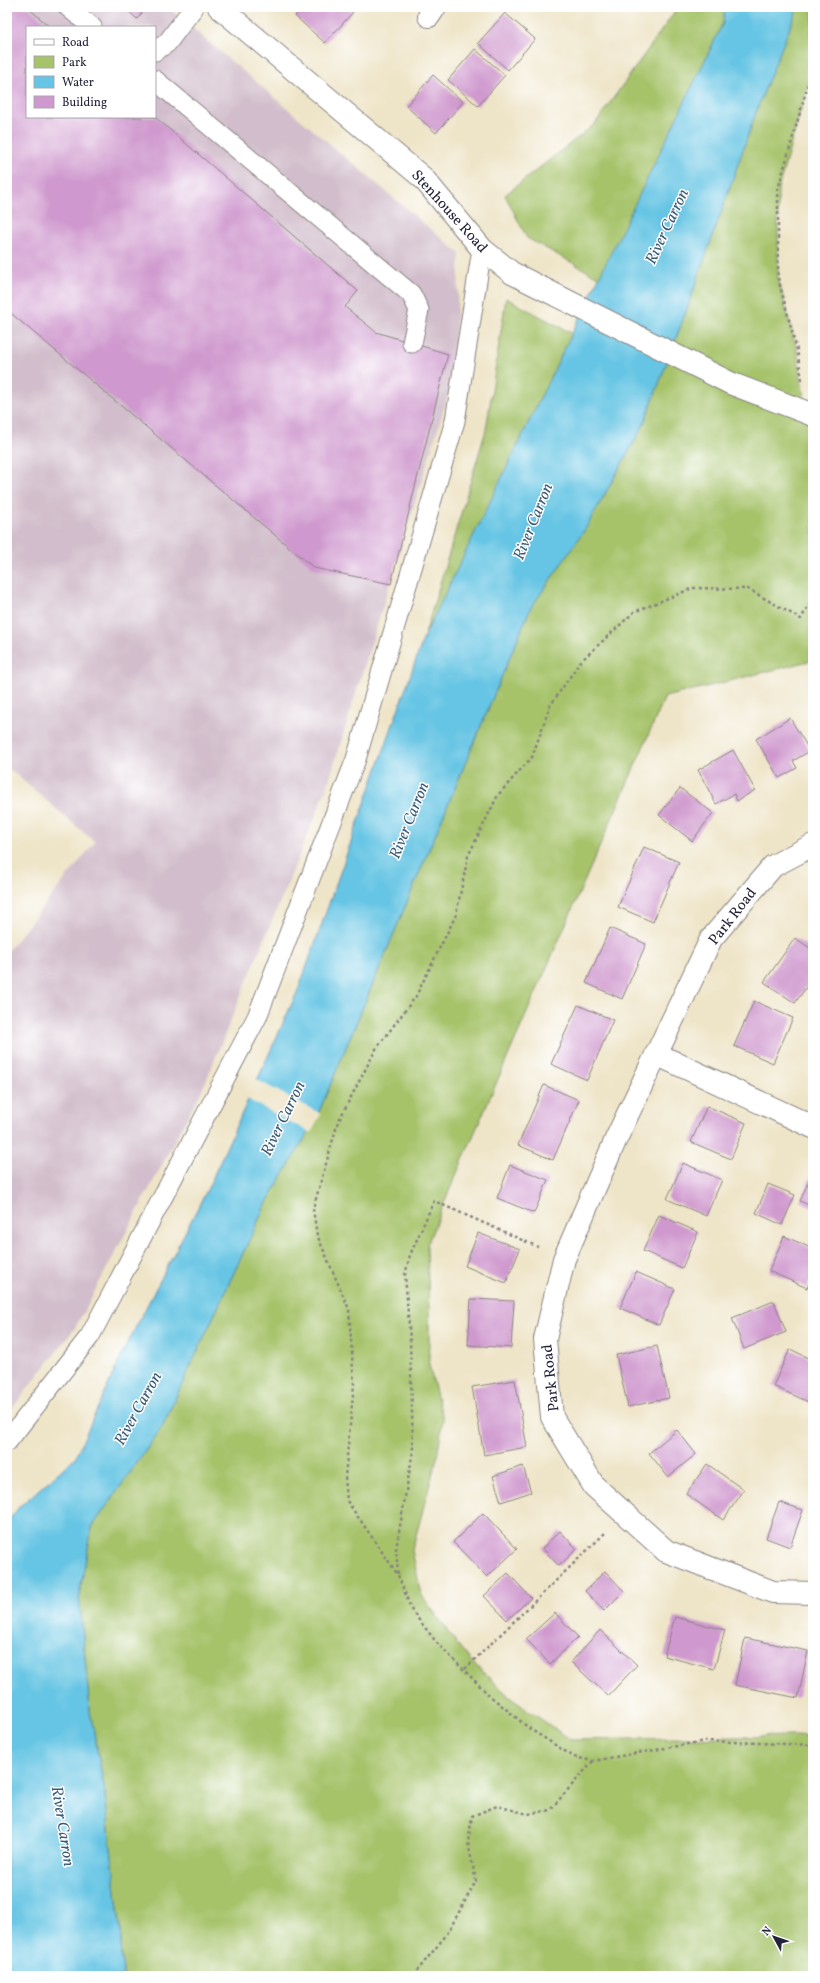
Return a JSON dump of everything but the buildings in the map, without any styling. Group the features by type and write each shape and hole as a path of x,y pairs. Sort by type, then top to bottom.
{"street":[{"name":"Stenhouse Road","path":"219,7 424,178 482,249 512,273 730,383 810,414"},
{"name":"Park Road","path":"813,845 773,866 711,939 616,1139 564,1259 545,1339 552,1417 594,1486 666,1551 773,1592 813,1593"},
{"path":"656,1054 813,1127"}],"lane":[{"path":"68,7 91,26"},
{"path":"156,50 167,43 194,7"},
{"path":"156,81 411,294 419,310 412,343"},
{"path":"7,1442 90,1336 258,1017 356,759 455,421 482,249"}],"path":[{"path":"810,414 797,350 778,278 778,189 813,67"},
{"path":"813,597 801,618 748,589 693,588 634,612 580,662 550,706 532,756 498,795 468,856 456,915 453,922 416,996 376,1048 338,1122 313,1209 318,1235 349,1309 354,1384 345,1477 347,1501 398,1575 412,1611 437,1643 465,1669 489,1695 530,1729 574,1757 594,1761 705,1741 813,1744"},
{"path":"398,1575 396,1549 412,1451 410,1339 405,1275 410,1255 434,1201 564,1259"},
{"path":"465,1669 624,1514"},
{"path":"413,1976 448,1934 476,1881 468,1843 472,1816 497,1806 528,1814 550,1810 594,1761"}],"shaded area":[{"path":"7,7 167,7 460,254 453,379 326,790 202,1090 75,1328 7,1415 7,952 95,842 7,767"}],"green space":[{"path":"678,7 725,7 723,23 600,278 527,238 505,195 595,124"},
{"path":"798,7 813,7 813,67 778,189 778,278 797,350 806,412 813,415 813,660 665,697 443,1205 427,1245 429,1365 443,1419 437,1458 412,1550 421,1594 472,1662 512,1699 571,1740 793,1736 813,1737 813,1976 123,1976 120,1927 104,1786 90,1711 79,1595 92,1527 162,1427 266,1204 316,1119 530,609 586,528 643,426 688,306 759,104"},
{"path":"506,298 573,334 424,637 486,430"}],"water":[{"name":"River Carron","path":"725,7 798,7 759,104 688,306 643,426 586,528 530,609 316,1119 266,1204 162,1427 92,1527 79,1595 90,1711 104,1786 120,1927 123,1976 9,1976 7,1931 7,1522 20,1506 75,1458 124,1350 208,1188 299,988 424,637 723,23"}],"pier":[{"path":"255,1079 321,1114 311,1133 247,1099"}]}
